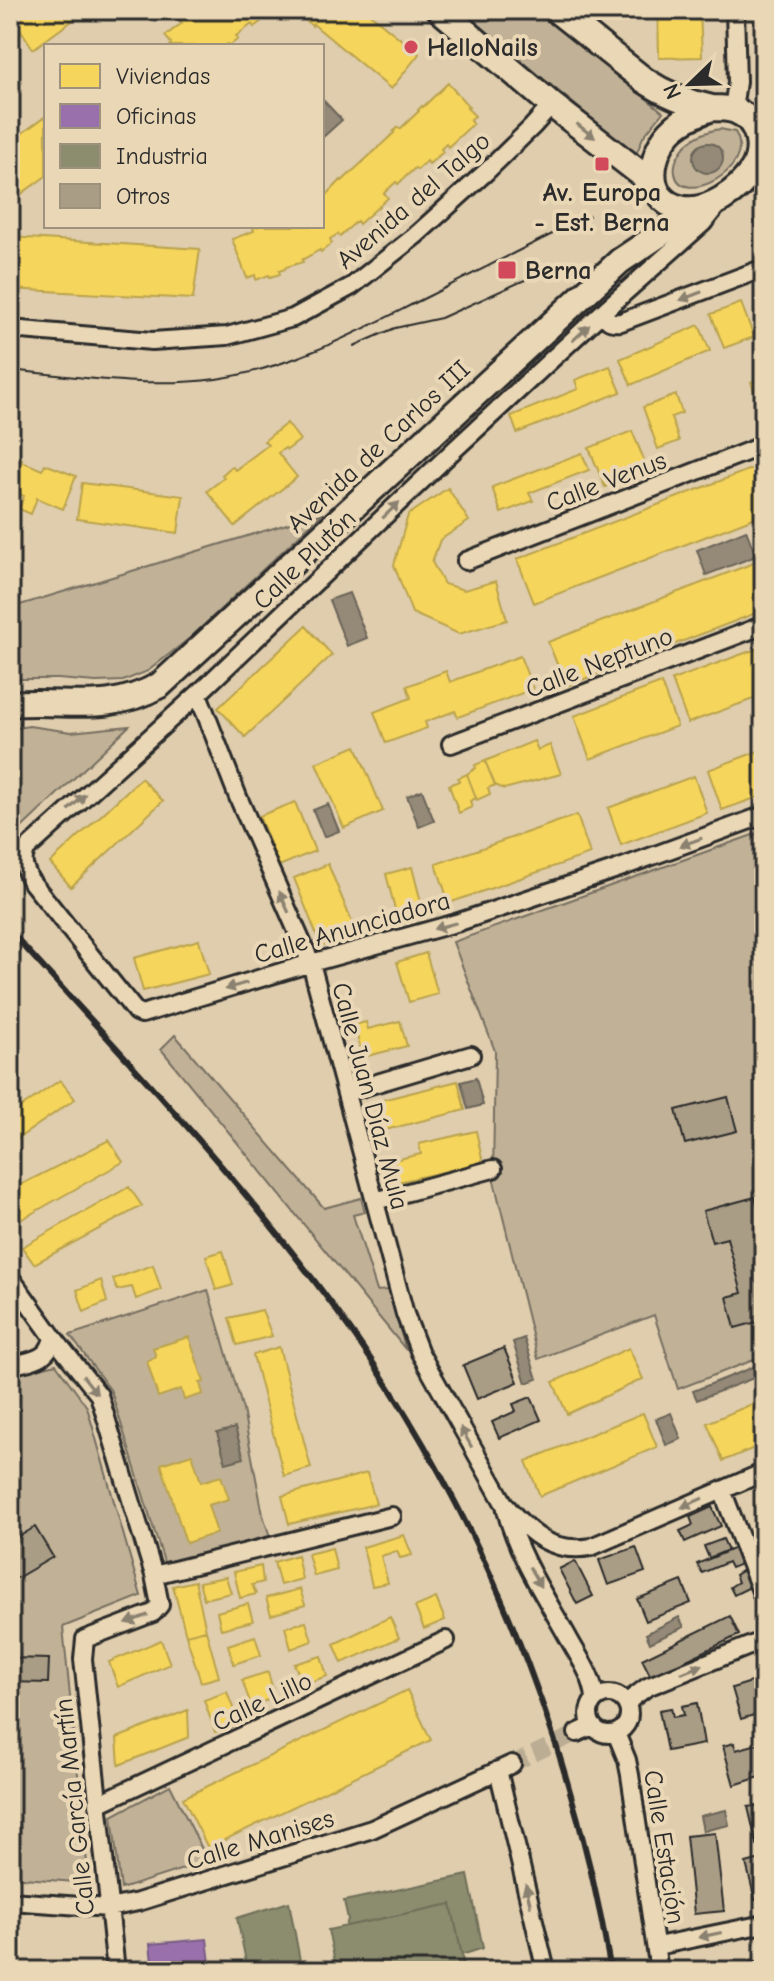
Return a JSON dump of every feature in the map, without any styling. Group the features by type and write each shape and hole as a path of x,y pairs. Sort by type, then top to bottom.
{"street":[{"path":"440,10 552,105 656,187 666,202 674,206 699,208 723,197 759,164 756,129 739,113 693,104 659,90 556,10"},
{"path":"735,10 739,113"},
{"name":"Avenida del Talgo","path":"10,329 152,341 227,336 293,318 352,286 415,236 487,171 552,105"},
{"path":"656,187 655,159 665,138 683,121 739,113"},
{"name":"Avenida de Carlos III","path":"620,261 647,227 656,202 656,187"},
{"name":"Calle Plutón","path":"22,857 455,449 703,223 723,197"},
{"name":"Avenida de Carlos III","path":"10,704 117,703 160,685 620,261 699,208"},
{"path":"606,309 607,319 621,322 764,268"},
{"name":"Calle Venus","path":"466,561 764,445"},
{"name":"Calle Neptuno","path":"451,744 764,625"},
{"name":"Calle Juan Díaz Mula","path":"198,694 238,797 311,963 405,1314 420,1353 505,1505"},
{"name":"Calle Anunciadora","path":"22,857 30,880 136,1012 142,1014 456,923 764,815"},
{"path":"347,1092 471,1055"},
{"path":"375,1201 493,1169"},
{"path":"10,1277 99,1395 154,1575 392,1516"},
{"path":"10,1366 48,1353 53,1337"},
{"path":"505,1505 520,1523 548,1543 577,1550 591,1547 764,1472"},
{"path":"722,1490 764,1599"},
{"path":"505,1505 520,1551 588,1673 595,1698"},
{"name":"Calle García Martín","path":"116,1971 83,1659 85,1639 153,1613 160,1605 154,1575"},
{"name":"Calle Lillo","path":"98,1804 446,1640"},
{"path":"627,1706 613,1694 595,1698 585,1730 616,1733 628,1719 627,1706 631,1699 647,1687 764,1640"},
{"name":"Calle Estación","path":"616,1733 627,1760 659,1971"},
{"name":"Calle Manises","path":"10,1901 109,1908 138,1902 372,1829 505,1767 546,1971"},
{"path":"657,1946 764,1924"}],"shaded area":[{"path":"460,10 537,10 663,112 643,137 636,155"},
{"path":"324,101 342,120 324,136"},
{"path":"720,129 735,132 739,146 736,159 716,180 690,187 680,183 675,166 682,149 696,137"},
{"path":"708,143 719,147 723,158 719,169 708,173 697,169 693,158 697,147"},
{"path":"323,513 191,637 148,671 123,681 10,679 10,608"},
{"path":"746,530 756,556 706,575 697,550"},
{"path":"349,593 367,638 347,646 329,600"},
{"path":"29,726 71,732 129,726 10,839 10,729"},
{"path":"422,790 434,821 419,827 407,796"},
{"path":"328,804 339,831 324,837 313,810"},
{"path":"764,831 764,1356 678,1389 654,1315 538,1359 493,1177 495,1051 453,942"},
{"path":"175,1035 324,1208 361,1198 365,1212 353,1215 377,1291 388,1290 406,1350 161,1049"},
{"path":"476,1078 483,1105 468,1109 461,1082"},
{"path":"208,1290 243,1410 270,1537 165,1565 111,1391 70,1335"},
{"path":"524,1338 537,1379 526,1383 513,1342"},
{"path":"764,1363 764,1374 697,1400 693,1391"},
{"path":"56,1364 87,1407 141,1596 63,1627 89,1883 10,1877 10,1863 19,1829 10,1816 10,1376"},
{"path":"671,1413 681,1439 666,1445 656,1419"},
{"path":"235,1428 244,1458 226,1463 217,1433"},
{"path":"679,1617 684,1627 650,1643 646,1634"},
{"path":"170,1785 208,1861 121,1889 112,1816"},
{"path":"726,1810 729,1825 703,1831 700,1816"}],"building: Viviendas":[{"path":"25,10 87,10 33,49 17,24"},
{"path":"199,10 365,10 419,54 391,89 296,12 268,13 254,27 252,24 236,36 238,39 232,44 171,44 165,36 189,13 191,16"},
{"path":"658,10 700,10 702,57 659,58"},
{"path":"448,83 475,116 470,120 473,124 448,147 446,144 441,149 443,152 429,164 427,161 398,184 396,182 384,193 388,198 359,224 357,221 340,236 338,234 330,239 332,243 321,252 286,267 279,271 280,274 256,280 255,275 247,278 232,239 254,231 253,228 324,228 324,198"},
{"path":"44,117 44,177 10,202 10,142"},
{"path":"10,237 200,249 193,299 10,289"},
{"path":"741,303 754,337 724,348 711,314"},
{"path":"699,325 710,351 631,385 620,359"},
{"path":"610,366 621,392 517,433 511,416 578,389 575,380"},
{"path":"764,377 764,415 763,415 751,382"},
{"path":"676,395 682,413 671,417 679,441 658,449 643,407"},
{"path":"287,423 300,440 278,453 297,477 235,526 207,491 224,478 222,475 232,466 235,470 268,445 264,441"},
{"path":"632,431 648,469 605,487 589,448"},
{"path":"582,453 589,470 529,493 533,501 501,513 492,487"},
{"path":"10,454 42,470 45,464 76,476 63,509 37,498 31,514 19,509 24,496 10,490"},
{"path":"764,464 764,514 534,603 517,559"},
{"path":"82,483 183,496 178,533 77,519"},
{"path":"448,488 469,521 440,540 432,562 444,584 464,590 496,581 507,620 459,634 412,613 394,565 408,515"},
{"path":"764,559 764,610 566,686 548,642"},
{"path":"306,626 332,655 245,737 218,708"},
{"path":"764,646 764,695 688,723 672,680"},
{"path":"520,656 533,689 458,717 455,711 425,722 427,728 386,743 374,712 411,698 407,686 446,671 450,682"},
{"path":"661,683 677,726 590,759 574,716"},
{"path":"534,741 538,750 550,745 561,774 504,789 495,785 485,761"},
{"path":"356,746 383,811 344,828 316,763"},
{"path":"764,749 764,795 722,810 708,770"},
{"path":"485,761 495,785 488,788 490,794 477,800 467,774 476,768 475,765"},
{"path":"467,774 476,798 470,801 472,807 459,813 449,785"},
{"path":"694,776 707,813 621,845 608,808"},
{"path":"141,778 163,801 71,887 50,863"},
{"path":"295,802 315,851 279,866 259,816"},
{"path":"577,815 590,854 449,903 436,864"},
{"path":"328,864 356,932 321,946 294,878"},
{"path":"412,867 423,910 397,917 386,874"},
{"path":"199,940 209,974 143,991 134,958"},
{"path":"426,953 438,994 409,1002 397,962"},
{"path":"400,1021 407,1046 363,1057 354,1025 366,1022 368,1029"},
{"path":"60,1080 75,1099 10,1144 10,1115"},
{"path":"458,1081 465,1110 381,1131 374,1102"},
{"path":"476,1131 483,1163 398,1182 394,1160 421,1154 419,1144"},
{"path":"109,1140 123,1162 15,1223 10,1215 10,1190"},
{"path":"129,1187 142,1206 34,1264 22,1247"},
{"path":"223,1251 233,1285 216,1290 206,1256"},
{"path":"153,1265 161,1290 136,1299 132,1287 117,1290 113,1279"},
{"path":"101,1280 107,1302 84,1312 77,1290"},
{"path":"262,1310 272,1336 237,1345 229,1318"},
{"path":"189,1337 204,1382 200,1383 203,1394 184,1400 181,1389 158,1397 147,1361 156,1357 153,1348"},
{"path":"279,1347 311,1468 284,1476 253,1355"},
{"path":"629,1348 643,1379 567,1414 553,1382"},
{"path":"764,1399 764,1444 723,1461 707,1423"},
{"path":"643,1413 657,1447 540,1496 526,1461"},
{"path":"192,1454 201,1482 221,1476 229,1499 208,1505 217,1533 186,1543 161,1464"},
{"path":"367,1473 376,1504 289,1524 282,1496"},
{"path":"404,1535 412,1555 400,1558 397,1551 381,1556 388,1583 372,1586 363,1547"},
{"path":"332,1548 337,1570 314,1576 308,1554"},
{"path":"297,1555 302,1579 280,1585 274,1562"},
{"path":"261,1566 263,1582 252,1585 256,1594 240,1598 234,1572"},
{"path":"226,1577 231,1593 204,1599 199,1582"},
{"path":"195,1581 206,1630 186,1635 173,1586"},
{"path":"300,1589 305,1605 271,1615 266,1598"},
{"path":"436,1598 445,1620 424,1629 415,1607"},
{"path":"248,1604 253,1621 221,1629 217,1612"},
{"path":"390,1617 399,1638 342,1663 334,1644"},
{"path":"306,1622 312,1641 291,1649 285,1627"},
{"path":"206,1630 219,1677 201,1682 186,1635"},
{"path":"255,1636 261,1655 234,1664 228,1645"},
{"path":"161,1640 170,1664 118,1687 109,1662"},
{"path":"321,1656 327,1676 304,1684 294,1664"},
{"path":"268,1672 275,1698 251,1705 242,1680"},
{"path":"407,1690 431,1740 208,1848 183,1798"},
{"path":"227,1692 239,1724 215,1732 204,1700"},
{"path":"188,1710 189,1737 119,1765 117,1738"}],"building: Oficinas":[{"path":"207,1939 211,1971 153,1971 150,1944"}],"building: Industria":[{"path":"468,1875 483,1948 462,1955 451,1904 346,1926 348,1919 344,1901"},
{"path":"289,1902 302,1971 248,1971 237,1918"},
{"path":"451,1904 465,1971 337,1971 328,1930"}],"building: Otros":[{"path":"728,1097 737,1131 685,1144 676,1110"},
{"path":"755,1197 764,1227 756,1229 764,1258 764,1320 735,1328 727,1297 742,1293 727,1238 712,1242 703,1211"},
{"path":"504,1348 518,1382 477,1399 463,1365"},
{"path":"531,1397 541,1420 499,1438 492,1422 516,1411 513,1404"},
{"path":"712,1507 721,1526 685,1542 680,1531 693,1525 690,1517"},
{"path":"35,1527 53,1557 10,1582 10,1542"},
{"path":"723,1539 728,1550 709,1558 704,1546"},
{"path":"636,1547 645,1572 608,1585 599,1560"},
{"path":"735,1548 741,1564 731,1568 728,1562 702,1573 697,1564"},
{"path":"575,1561 593,1596 577,1604 559,1569"},
{"path":"743,1570 752,1586 734,1595 730,1587 738,1582 735,1575"},
{"path":"682,1581 691,1603 646,1621 637,1599"},
{"path":"730,1616 739,1635 651,1677 642,1659"},
{"path":"10,1658 49,1659 48,1683 10,1682"},
{"path":"764,1678 764,1712 741,1719 732,1688"},
{"path":"697,1703 704,1744 667,1751 659,1710 671,1708 673,1717 684,1715 682,1706"},
{"path":"764,1742 764,1787 760,1777 734,1785 723,1746 734,1743 736,1750"},
{"path":"764,1804 764,1844 757,1845 748,1807"},
{"path":"715,1833 724,1911 694,1914 686,1836"},
{"path":"764,1858 764,1898 755,1900 746,1863"},
{"path":"764,1960 764,1971 705,1971"}],"tunnel":[{"path":"512,1764 577,1733"}],"tram line":[{"path":"10,370 165,382 245,374 300,357 353,334 589,216"},
{"path":"354,346 395,328 441,318 569,260"}],"railway":[{"path":"10,931 175,1113 294,1254 383,1378 431,1457 473,1537 510,1620 543,1706 593,1881 611,1971"}],"place":[{"name":"HelloNails","path":"411,47"},
{"name":"Av. Europa - Est. Berna","path":"602,164"},
{"name":"Berna","path":"507,270"}]}
